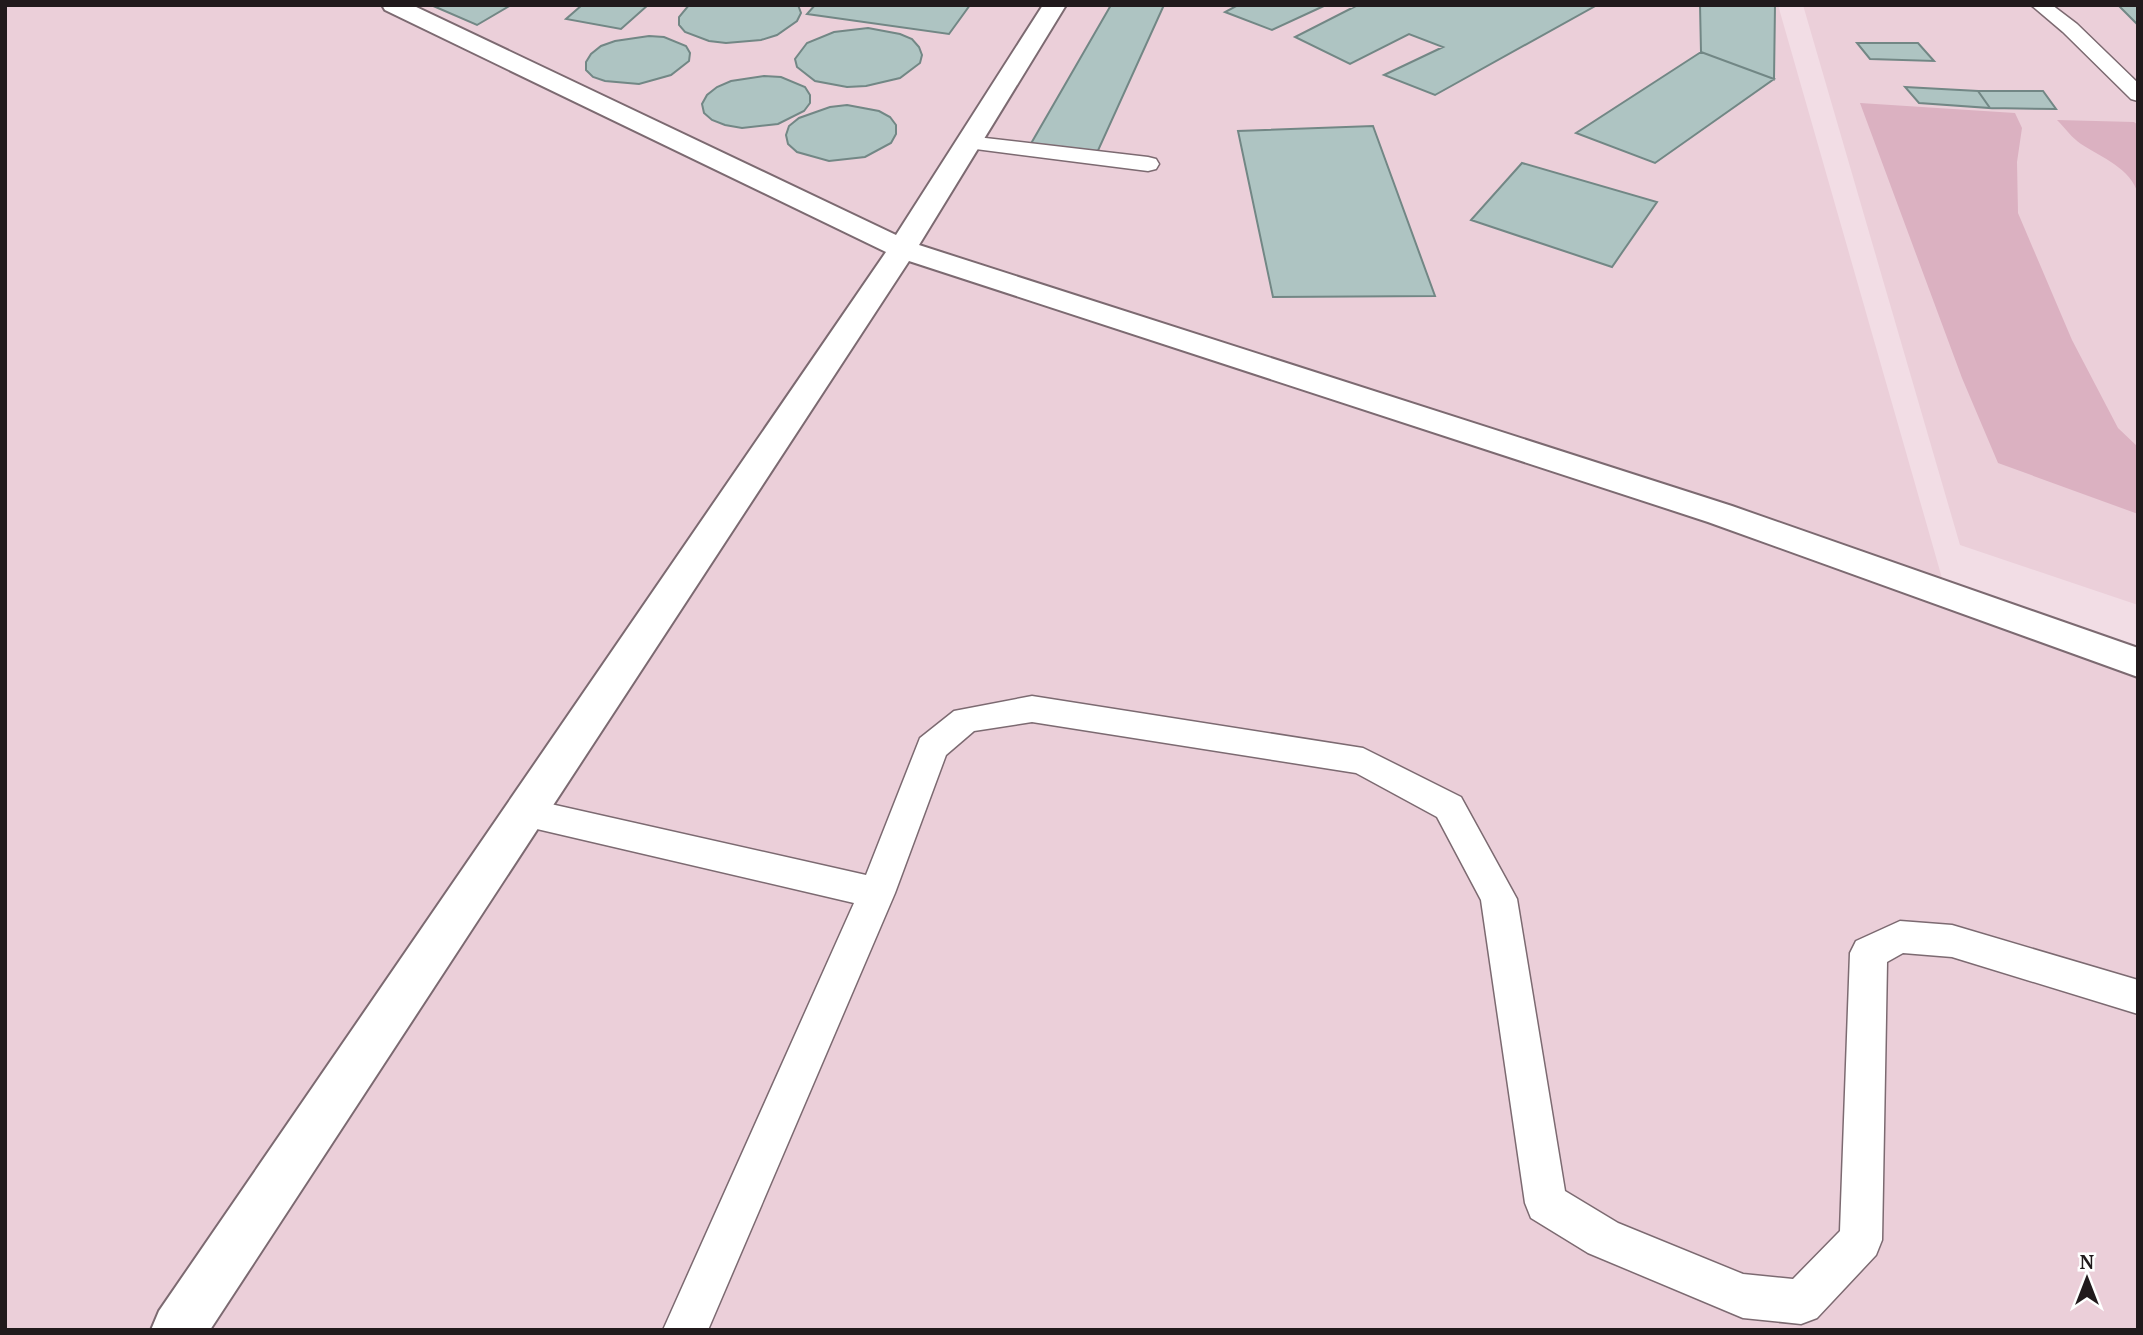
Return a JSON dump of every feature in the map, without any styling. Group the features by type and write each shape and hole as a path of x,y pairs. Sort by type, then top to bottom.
{"street":[{"path":"393,5 902,249 1720,514 2138,663"},
{"path":"178,1330 902,249 1055,5"}],"lane":[{"path":"2040,5 2070,28 2138,95"},
{"path":"968,142 1148,164"},
{"path":"685,1330 877,893 932,747 965,720 1032,709 1363,761 1449,807 1499,899 1546,1203 1603,1238 1743,1296 1801,1302 1861,1240 1868,953 1900,937 1952,941 2138,997"},
{"path":"524,812 877,893"}],"shaded area":[{"path":"5,5 1778,5 1946,592 2138,665 2138,1330 5,1330"},
{"path":"1803,5 2138,5 2138,605 1960,545"},
{"path":"1860,103 2015,113 2022,128 2017,162 2018,213 2072,340 2118,428 2138,447 2138,514 1998,463 1962,378"},
{"path":"2057,120 2134,122 2138,125 2138,194 2122,170 2078,142"}],"building":[{"path":"431,5 511,5 477,25"},
{"path":"582,5 648,5 621,29 566,19"},
{"path":"689,5 798,5 801,13 797,21 777,35 761,40 726,43 709,41 685,32 679,25 679,17"},
{"path":"815,5 970,5 949,34 807,14"},
{"path":"1111,5 1164,5 1096,155 1029,147"},
{"path":"1238,5 1326,5 1272,30 1225,12"},
{"path":"1350,5 1597,5 1435,95 1384,75 1443,47 1409,34 1350,64 1295,37 1354,7"},
{"path":"1700,5 1775,5 1774,79 1701,52"},
{"path":"2118,5 2138,5 2138,25"},
{"path":"868,28 912,39 922,55 920,63 900,78 866,86 847,87 815,81 797,67 795,59 807,43 834,32"},
{"path":"649,36 664,37 686,46 690,53 689,61 671,75 639,84 605,81 593,77 586,70 586,62 591,54 601,46"},
{"path":"1857,43 1918,43 1934,61 1870,59"},
{"path":"1701,52 1774,79 1655,163 1576,133"},
{"path":"764,76 781,77 805,87 810,95 810,103 804,111 778,124 742,128 712,120 704,113 702,104 707,95 717,87 731,81"},
{"path":"1905,87 1978,91 1990,108 1919,103"},
{"path":"1978,91 2043,91 2056,109 1990,108"},
{"path":"847,105 879,111 890,117 896,125 896,134 891,143 865,157 829,161 797,152 788,144 786,135 789,126 799,118 830,107"},
{"path":"1373,126 1435,296 1273,297 1238,131"},
{"path":"1522,163 1657,202 1612,267 1471,220"}]}
